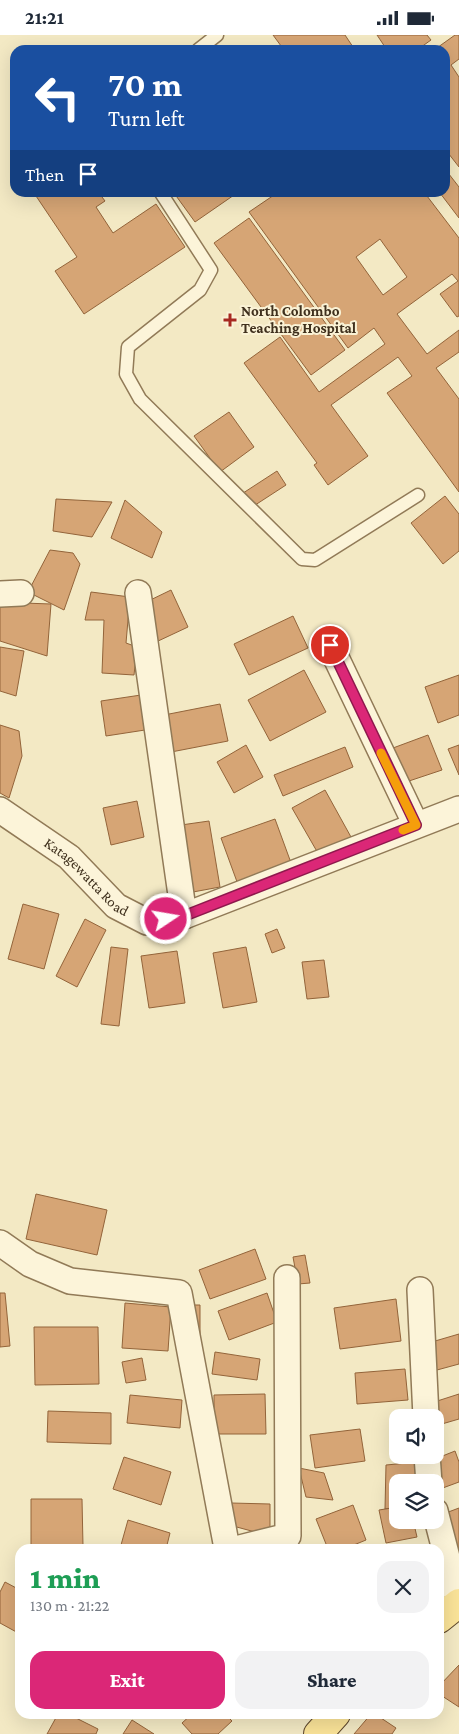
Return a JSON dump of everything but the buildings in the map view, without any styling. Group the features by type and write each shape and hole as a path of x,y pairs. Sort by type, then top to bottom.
{"main road":[{"path":"444,1615 459,1604"},
{"path":"318,1734 332,1719"}],"street":[{"path":"138,593 184,916"},
{"path":"330,645 416,825"},
{"name":"Katagewatta Road","path":"0,810 69,857 116,906 147,922 184,916 459,809"},
{"path":"0,1243 30,1264 70,1281 179,1293 228,1544"},
{"path":"255,1544 288,1536 287,1278"},
{"path":"420,1290 426,1409"},
{"path":"440,1529 444,1544"},
{"path":"444,1546 459,1604"}],"lane":[{"path":"204,45 217,35"},
{"path":"164,197 211,270 200,290 128,347 126,374 140,399 302,559 316,560 418,495"}],"slow traffic":[{"path":"381,753 416,825 403,830"}],"place":[{"name":"North Colombo Teaching Hospital","path":"230,320"}],"route":[{"path":"166,919 184,916 416,825 330,645"}]}
